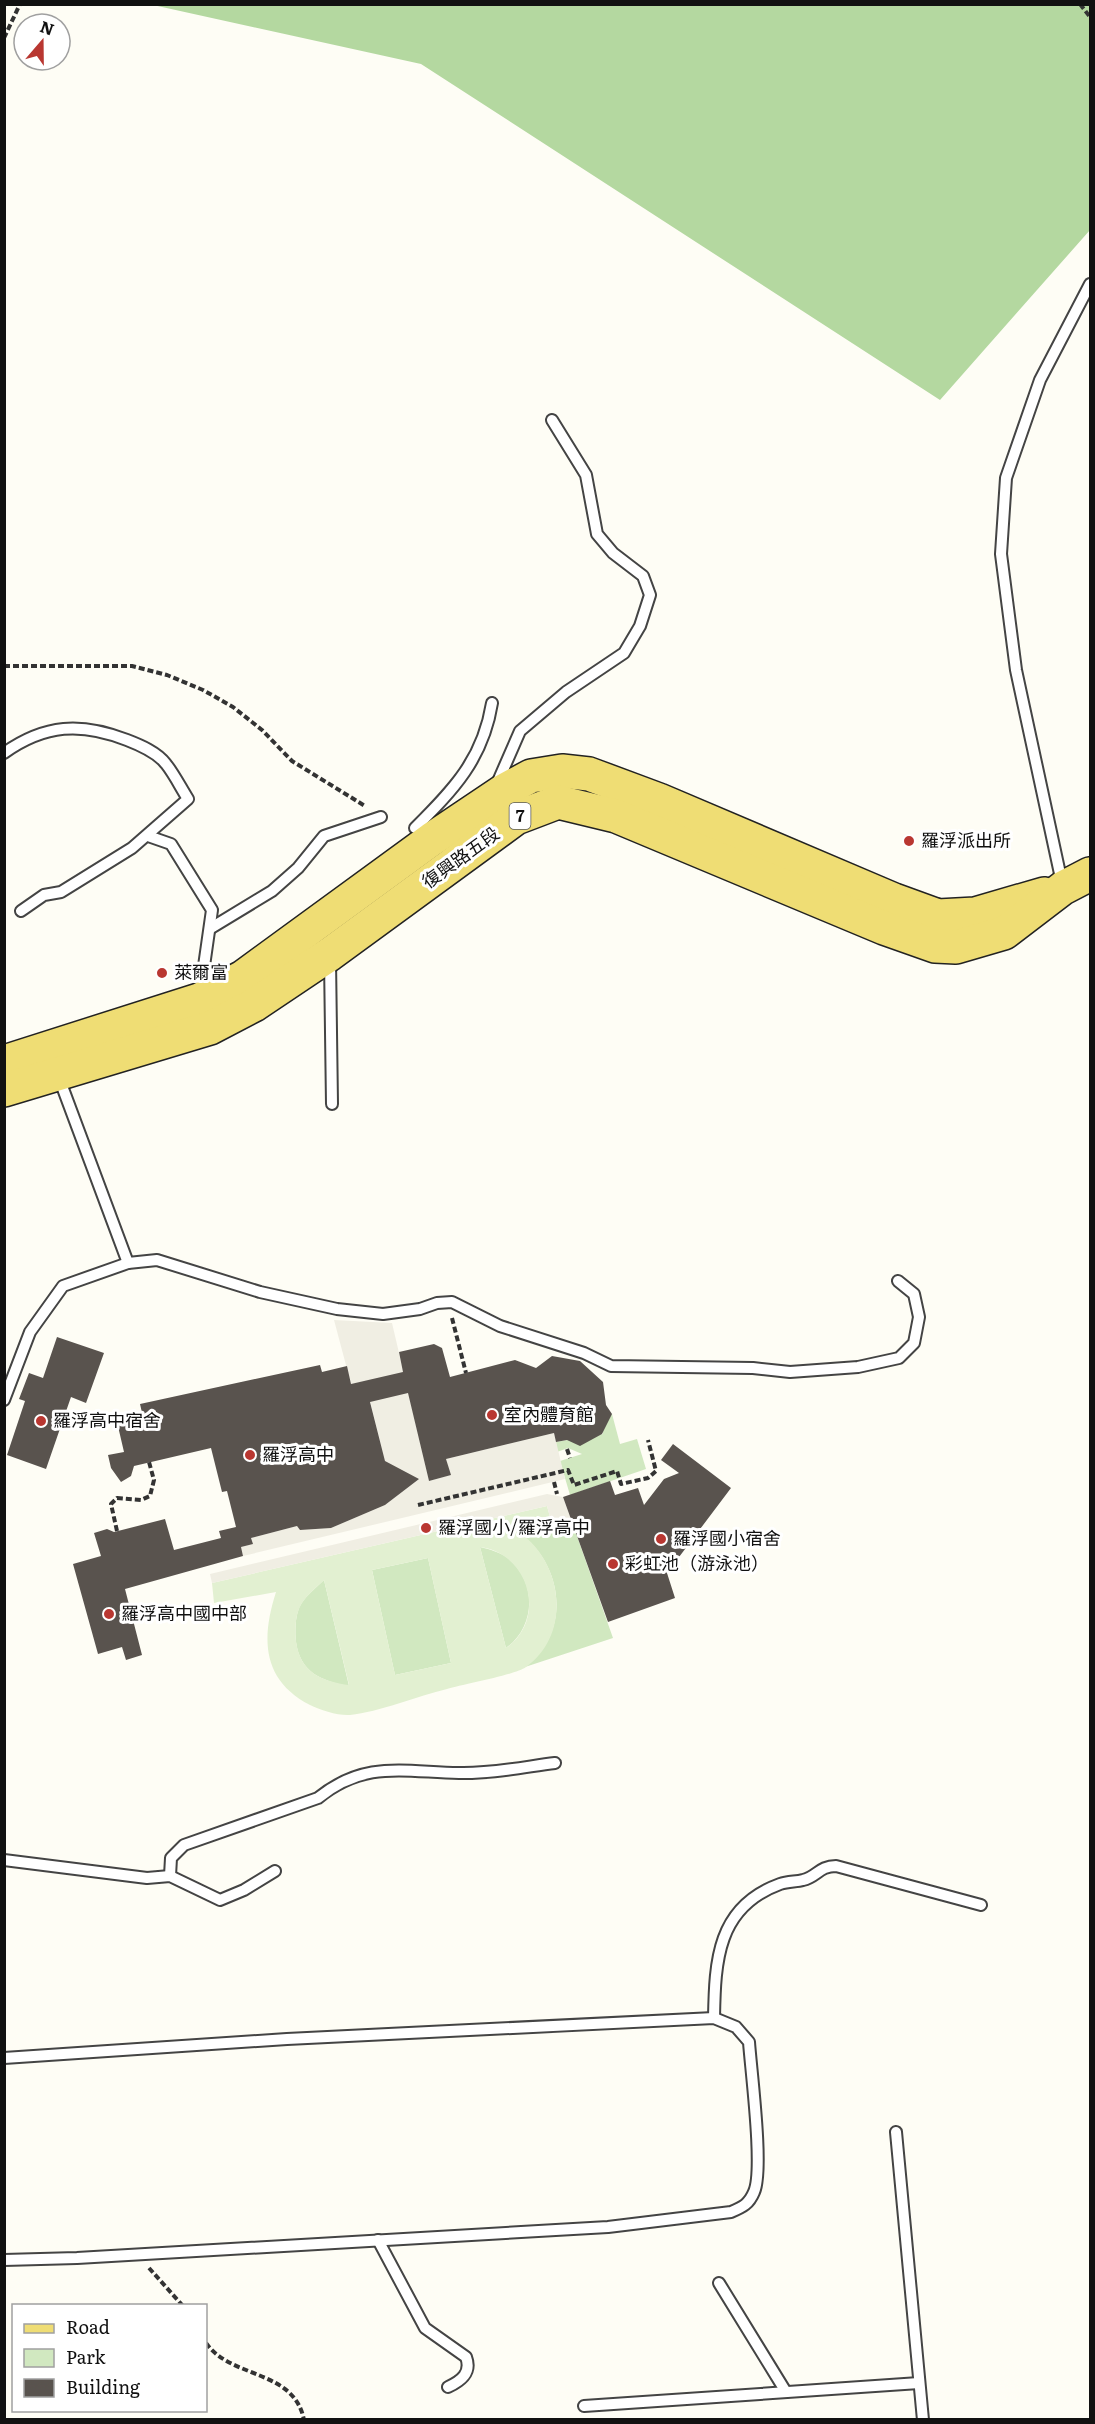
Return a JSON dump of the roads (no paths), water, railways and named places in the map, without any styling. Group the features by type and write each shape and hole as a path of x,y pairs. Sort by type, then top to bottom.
{"main road":[{"name":"復興路五段","path":"205,1014 243,977 490,800 531,776 562,771 590,774 659,800 827,887"},
{"path":"583,806 590,774"},
{"name":"復興路五段","path":"4,1090 55,1062 205,1014 254,1005 330,954 516,818 558,801 616,816 827,887 938,916 975,914 1077,881"},
{"name":"復興路五段","path":"4,1062 55,1062"}],"lane":[{"path":"1077,881 1016,670 1001,554 1006,478 1040,380 1090,284"},
{"path":"490,800 520,731 566,692 624,653 640,626 650,595 643,576 613,553 597,534 586,475 552,420"},
{"path":"415,828 471,765 488,730 492,704"},
{"path":"4,753 20,742 53,729 77,727 107,732 141,745 165,762 188,799 148,836 61,892 44,895 21,911"},
{"path":"211,928 272,891 298,868 324,836 381,817"},
{"path":"148,836 171,844 212,910 205,1014"},
{"path":"330,954 332,1104"},
{"path":"55,1062 128,1263"},
{"path":"4,1400 30,1332 63,1286 128,1263 157,1260 261,1292 337,1309 383,1314 452,1302 500,1326 584,1353 611,1366 753,1368 790,1372 858,1367 899,1358 914,1343 919,1317 914,1294 898,1281"},
{"path":"170,1876 171,1858 184,1845 318,1798 336,1784 373,1770 409,1769 460,1773 555,1763"},
{"path":"4,1860 147,1878 170,1876 220,1900 244,1890 275,1871"},
{"path":"714,2018 715,1975 723,1935 741,1909 761,1892 783,1883 806,1880 825,1866 836,1866 981,1905"},
{"path":"4,2058 286,2039 714,2018 736,2027 749,2042 758,2164 756,2189 747,2206 731,2212 608,2227 4,2260"},
{"path":"896,2132 923,2420"},
{"path":"378,2240 425,2328 466,2357 469,2364 466,2373 460,2381 448,2387"},
{"path":"719,2283 786,2392"},
{"path":"584,2406 919,2383"}],"place":[{"name":"羅浮派出所","path":"909,841"},
{"name":"萊爾富","path":"162,973"},
{"name":"室內體育館","path":"492,1415"},
{"name":"羅浮高中宿舍","path":"41,1421"},
{"name":"羅浮高中","path":"250,1455"},
{"name":"羅浮國小/羅浮高中","path":"426,1528"},
{"name":"羅浮國小宿舍","path":"661,1539"},
{"name":"彩虹池（游泳池）","path":"613,1564"},
{"name":"羅浮高中國中部","path":"109,1614"}]}
